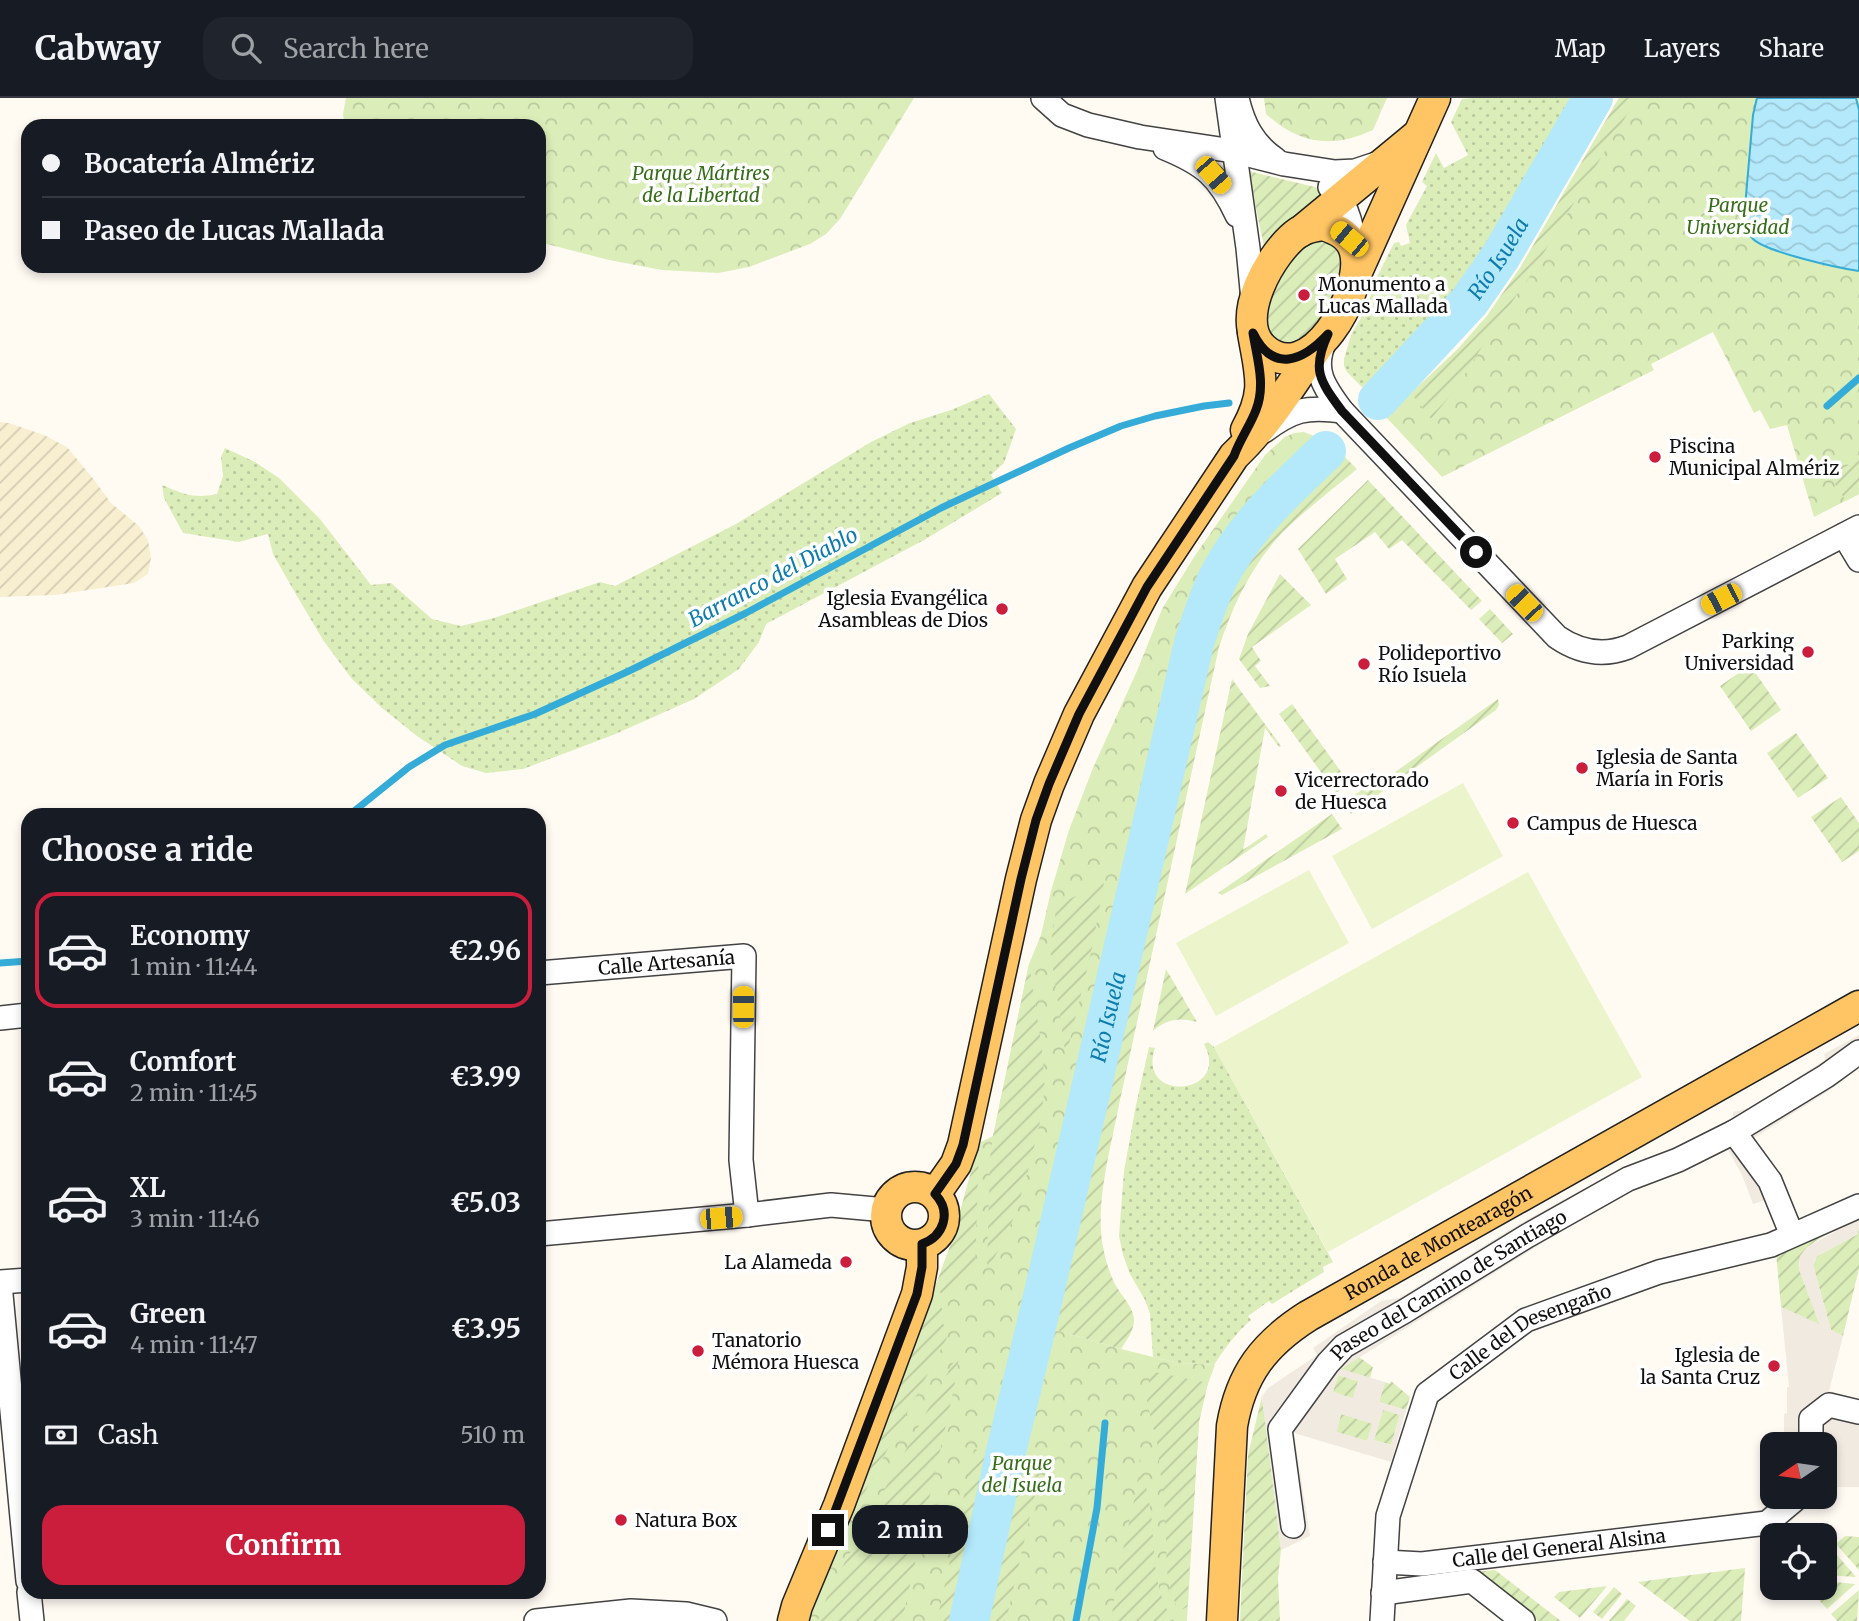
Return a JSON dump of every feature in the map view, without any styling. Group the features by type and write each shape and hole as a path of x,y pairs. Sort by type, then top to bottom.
{"main road":[{"path":"935,1194 956,1164 963,1145 1021,879 1036,820 1063,749 1147,587 1348,302 1355,264 1435,98"},
{"path":"1299,233 1418,134"},
{"path":"1243,448 1238,445 1255,414 1261,390 1255,328 1260,283 1272,260 1288,241 1299,233 1310,226 1324,225 1338,230 1349,239 1355,264"},
{"path":"1255,328 1270,355 1284,359 1298,358 1324,338"},
{"name":"Ronda de Montearagón","path":"1222,1621 1234,1412 1249,1374 1274,1341 1308,1316 1859,1006"},
{"path":"916,1186 935,1194 943,1205 944,1222 936,1236 922,1244 905,1244 898,1240 888,1227 886,1210 892,1198 902,1189 916,1186"},
{"path":"793,1621 917,1294 922,1267 922,1244"}],"street":[{"path":"1043,98 1062,115 1088,125 1140,137 1233,151 1284,164 1335,172 1355,171 1373,166 1390,156"},
{"path":"1227,98 1248,248 1255,328 1267,358 1342,411"},
{"path":"1237,98 1244,123 1265,152 1284,164 1318,178 1335,191 1350,220 1355,264"},
{"path":"1140,137 1197,163 1213,175 1225,190 1237,214 1248,248"},
{"path":"1324,338 1319,359 1320,374 1325,388 1342,411 1557,637 1576,648 1603,653 1628,647 1852,531 1859,560"},
{"path":"1243,448 1284,417 1296,412 1318,408 1342,411"},
{"name":"Calle Artesanía","path":"546,972 744,956 741,1160 747,1215"},
{"path":"0,1018 21,1016"},
{"name":"Paseo del Camino de Santiago","path":"1293,1525 1280,1429 1328,1363 1344,1346 1628,1179 1678,1160 1734,1132 1826,1076 1859,1052"},
{"path":"1734,1132 1770,1181 1792,1235"},
{"path":"546,1233 831,1205 886,1210"},
{"name":"Calle del Desengaño","path":"1382,1621 1388,1516 1427,1394 1526,1320 1659,1272 1771,1245 1859,1206"},
{"path":"21,1281 0,1283 21,1506"},
{"path":"1811,1432 1811,1419 1829,1405 1859,1412"},
{"name":"Calle del General Alsina","path":"1385,1562 1422,1564 1767,1523 1784,1509"},
{"path":"1383,1593 1472,1581 1523,1621"},
{"path":"30,1599 32,1621"},
{"path":"536,1621 632,1611 686,1614 715,1621"}],"shaded area":[{"path":"0,422 44,435 67,447 111,503 139,526 148,540 151,558 148,574 134,583 55,595 0,597"},
{"path":"1859,1035 1859,1068 1827,1092 1753,1139 1771,1164 1784,1194 1753,1204 1742,1175 1728,1150 1678,1174 1639,1187 1571,1225 1341,1369 1385,1382 1379,1402 1406,1410 1393,1456 1391,1462 1294,1433 1310,1536 1281,1550 1262,1396 1268,1388 1317,1355 1313,1348 1381,1301 1399,1298 1521,1223 1618,1170 1678,1146 1733,1117 1733,1112 1749,1108 1825,1060 1824,1054","holes":["1338,1375 1358,1381 1353,1398 1333,1392","1383,1410 1400,1415 1391,1445 1374,1440","1341,1414 1372,1424 1367,1441 1337,1432"]},
{"path":"1859,1218 1858,1234 1819,1255 1813,1265 1831,1330 1843,1336 1829,1391 1859,1399 1859,1487 1838,1487 1838,1432 1784,1432 1789,1387 1781,1307 1819,1324 1799,1269 1800,1256 1807,1247"},
{"path":"1805,1509 1789,1523 1760,1523 1760,1537 1734,1538 1731,1513"}],"green space":[{"name":"Parque Mártires de la Libertad","path":"346,98 914,98 840,219 826,234 810,244 749,267 718,273 662,270 546,244 546,119 344,119"},
{"path":"1264,98 1387,98 1373,130 1344,140 1330,141 1304,137 1278,124 1266,114"},
{"path":"1576,98 1488,247 1457,293 1363,388 1344,366 1351,335 1366,309 1376,279 1394,243 1399,242 1401,246 1410,243 1406,225 1427,186 1422,182 1436,153 1444,168 1468,155 1451,122 1462,99"},
{"name":"Parque Universidad","path":"1619,98 1859,98 1859,494 1814,517 1787,425 1770,429 1760,410 1754,413 1713,332 1651,364 1654,370 1442,477 1386,417 1458,349 1487,316 1520,268"},
{"path":"1619,98 1637,98 1530,276 1455,390 1431,419 1411,393 1458,349 1487,316 1520,268"},
{"path":"1248,171 1319,188 1320,201 1290,223 1265,251"},
{"path":"1313,238 1332,240 1343,255 1343,275 1326,317 1295,346 1269,338 1264,320 1282,267"},
{"path":"989,394 1016,429 1004,463 991,475 1002,493 924,540 766,624 759,642 739,669 694,699 613,735 523,769 486,773 462,766 417,736 351,678 323,640 294,591 273,554 268,534 239,542 183,533 164,498 162,485 189,495 217,494 223,476 221,457 225,448 255,462 279,478 320,519 371,585 391,583 432,619 461,626 494,618 600,582 615,586 736,524 871,442 910,423"},
{"name":"Parque del Isuela","path":"1304,432 1318,441 1258,495 1220,544 1204,574 1179,639 1023,1320 1153,1357 1179,1363 1215,1365 1206,1389 1199,1422 1187,1621 806,1621 841,1537 952,1241 979,1143 993,1136 1029,964 1041,935 1069,830 1093,768 1162,609 1194,557 1265,455 1285,437"},
{"path":"1345,457 1357,469 1282,533 1271,546 1244,587 1219,647 1103,1189 1101,1225 1105,1257 1114,1282 1134,1320 1131,1332 1121,1349 1050,1328 1206,651 1223,596 1242,561 1282,513"},
{"path":"1859,460 1859,494 1846,501 1829,475"},
{"path":"1368,480 1482,601 1471,610 1402,540 1389,549 1375,532 1335,559 1347,579 1326,594 1298,549"},
{"path":"1280,574 1311,605 1252,647 1261,661 1255,666 1270,686 1260,688 1239,659 1248,634"},
{"path":"1490,609 1513,634 1502,643 1479,619"},
{"path":"1750,665 1781,710 1751,731 1720,686"},
{"path":"1232,679 1281,746 1279,747 1265,728 1243,850 1266,834 1268,837 1185,894"},
{"path":"1498,699 1496,710 1351,814 1343,803 1363,789 1367,792"},
{"path":"1292,704 1350,784 1336,793 1279,714"},
{"path":"1796,733 1828,778 1798,798 1767,753"},
{"path":"1463,783 1503,856 1372,929 1332,856"},
{"path":"1841,797 1859,823 1859,851 1842,862 1811,817"},
{"path":"1332,814 1342,829 1222,895 1218,893"},
{"path":"1309,870 1349,943 1216,1016 1176,943"},
{"path":"1528,872 1642,1077 1328,1252 1214,1047"},
{"path":"1104,883 1092,948 1066,1057 1050,949 1056,910 1065,901"},
{"path":"1029,964 1044,1071 1042,1111 1016,1211 997,1253 987,1266 993,1136"},
{"path":"1166,969 1197,1022 1174,1020 1153,1031"},
{"path":"1208,1042 1214,1047 1333,1262 1323,1267 1324,1272 1272,1304 1269,1301 1248,1316 1251,1320 1231,1341 1214,1365 1179,1363 1153,1357 1150,1314 1130,1274 1119,1236 1124,1171 1149,1047 1155,1048 1153,1066 1159,1078 1170,1085 1183,1086 1196,1083 1205,1074 1209,1061 1204,1044"},
{"path":"979,1143 975,1274 958,1281 946,1295 934,1290 952,1241"},
{"path":"1848,1224 1808,1247 1800,1261 1799,1269 1820,1325 1781,1307 1776,1253"},
{"path":"1859,1226 1859,1268 1843,1336 1831,1330 1813,1265 1817,1256 1858,1234"},
{"path":"928,1304 942,1308 943,1323 948,1336 841,1537"},
{"path":"960,1350 902,1621 818,1621 832,1586"},
{"path":"1359,1357 1373,1367 1370,1378 1340,1369"},
{"path":"1150,1371 1208,1383 1199,1422 1187,1607 1183,1609 1178,1609 1170,1592 1157,1443 1147,1402"},
{"path":"1338,1375 1358,1381 1353,1399 1333,1392"},
{"path":"1391,1381 1410,1397 1406,1410 1379,1402 1385,1382 1390,1384"},
{"path":"1262,1396 1281,1550 1278,1578 1280,1621 1240,1621 1248,1455"},
{"path":"1383,1409 1400,1415 1391,1445 1374,1440"},
{"path":"1341,1414 1373,1423 1367,1441 1336,1432"},
{"path":"974,1449 999,1455 963,1621 937,1621"},
{"path":"1011,1457 1042,1464 1006,1621 975,1621"},
{"path":"1140,1458 1151,1513 1158,1583 1174,1621 1111,1621"},
{"path":"1845,1536 1859,1537 1859,1570 1837,1545"},
{"path":"1837,1555 1856,1577 1837,1576"},
{"path":"1745,1568 1741,1621 1690,1621 1638,1582"},
{"path":"1495,1570 1561,1621 1538,1621 1476,1572"},
{"path":"1837,1582 1855,1584 1827,1609 1819,1600 1837,1600"},
{"path":"1607,1586 1580,1618 1554,1597 1559,1592"},
{"path":"1614,1587 1622,1594 1602,1619 1593,1612"},
{"path":"1859,1590 1857,1621 1837,1621 1831,1614"},
{"path":"1627,1599 1636,1606 1624,1621 1609,1621"}],"water":[{"path":"1757,98 1856,98 1859,110 1859,271 1772,249 1760,244 1749,234 1744,219 1753,115"}],"waterway":[{"name":"Río Isuela","path":"1378,400 1469,302 1501,256 1593,98"},
{"path":"1827,406 1859,378"},
{"name":"Barranco del Diablo","path":"358,808 409,767 445,745 535,714 629,671 746,613 941,508 1069,448 1121,426 1155,416 1229,403"},
{"name":"Río Isuela","path":"969,1621 1194,643 1208,602 1228,559 1253,525 1326,451"},
{"name":"Barranco del Diablo","path":"0,963 21,962"},
{"path":"1076,1621 1097,1508 1105,1423"}],"place":[{"name":"Monumento a Lucas Mallada","path":"1304,295"},
{"name":"Piscina Municipal Almériz","path":"1655,457"},
{"name":"Iglesia Evangélica Asambleas de Dios","path":"1002,609"},
{"name":"Parking Universidad","path":"1808,652"},
{"name":"Polideportivo Río Isuela","path":"1364,664"},
{"name":"Iglesia de Santa María in Foris","path":"1582,768"},
{"name":"Vicerrectorado de Huesca","path":"1281,791"},
{"name":"Campus de Huesca","path":"1513,823"},
{"name":"La Alameda","path":"846,1262"},
{"name":"Tanatorio Mémora Huesca","path":"698,1351"},
{"name":"Iglesia de la Santa Cruz","path":"1774,1366"},
{"name":"Natura Box","path":"621,1520"}],"route":[{"path":"828,1530 917,1294 922,1267 922,1244 936,1236 944,1222 943,1205 935,1194 956,1164 963,1145 1036,820 1079,714 1147,587 1234,456 1255,414 1261,390 1253,333 1259,345 1270,355 1284,359 1298,358 1309,352 1328,334 1319,359 1325,388 1342,411 1476,552"}]}
